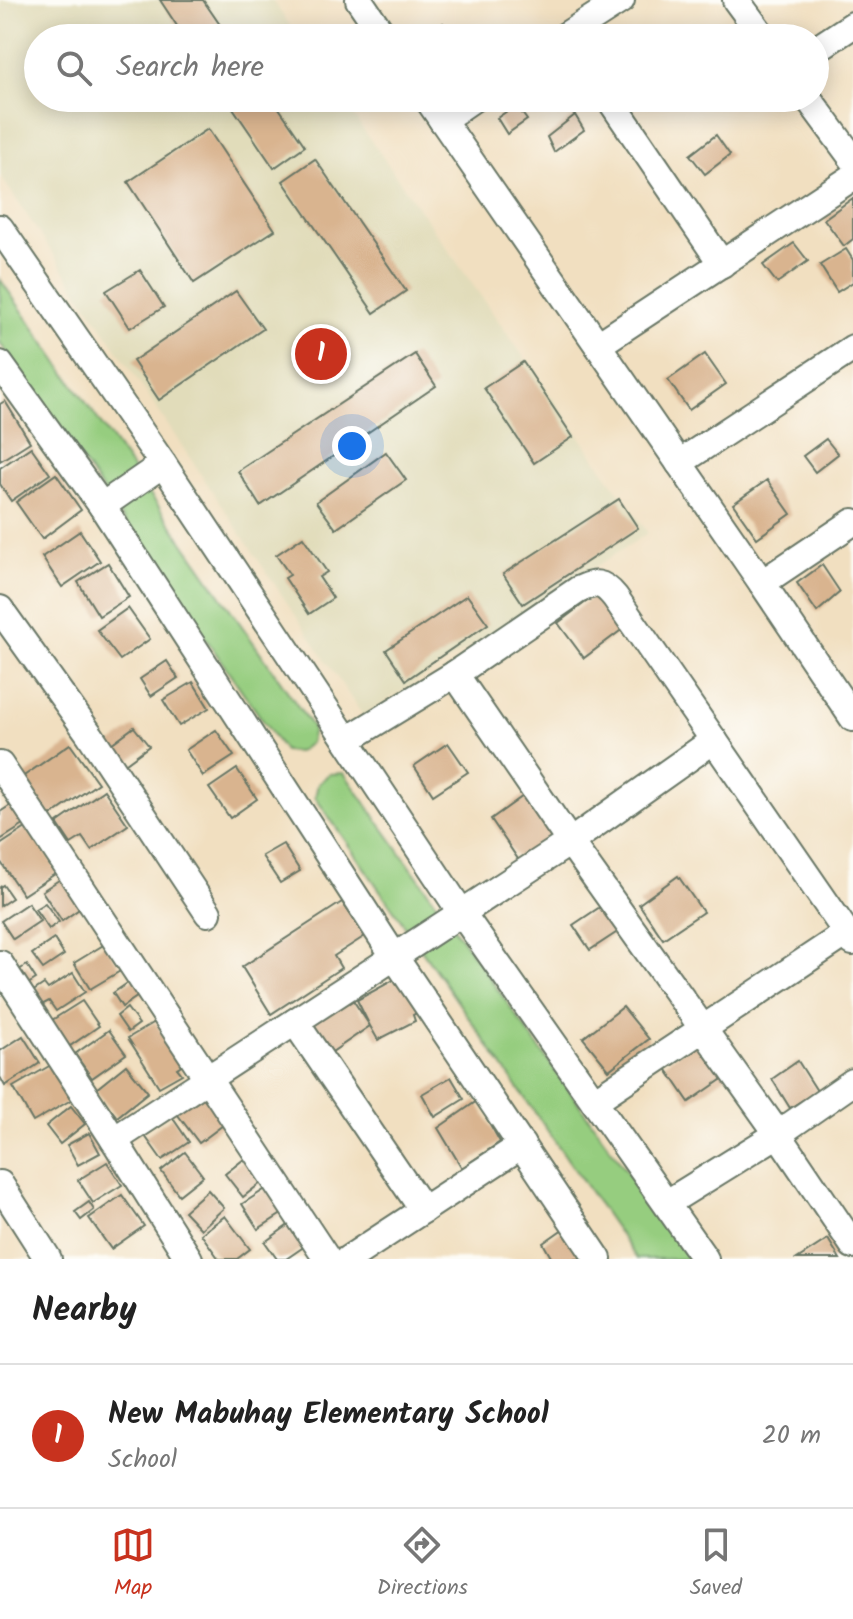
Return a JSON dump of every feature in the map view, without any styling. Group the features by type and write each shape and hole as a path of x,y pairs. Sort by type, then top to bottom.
{"street":[{"path":"359,0 375,24"},
{"path":"585,24 621,0"},
{"path":"736,0 754,24"},
{"path":"829,41 853,25"},
{"path":"436,112 762,583 843,684 853,718"},
{"path":"619,112 722,264"},
{"path":"818,112 853,159"},
{"path":"598,345 853,177"},
{"path":"0,228 163,464 461,912 705,1259"},
{"path":"679,463 853,348"},
{"path":"3,373 102,506 394,956 598,1259"},
{"path":"102,506 163,464"},
{"path":"762,583 853,522"},
{"path":"347,740 455,674 578,590 592,584 602,585 615,597 850,938 594,1101"},
{"path":"0,609 90,735 208,913"},
{"path":"455,674 570,842 778,1134 844,1213 853,1245"},
{"path":"114,1140 570,842 714,740"},
{"path":"0,765 327,1259"},
{"path":"0,964 189,1259"},
{"path":"295,1022 423,1210"},
{"path":"667,1203 778,1134 853,1082"},
{"path":"348,1259 522,1145"},
{"path":"0,1184 48,1259"}],"shaded area":[{"path":"0,0 272,0 289,24 24,24 24,112 351,112 648,533 363,716 0,175"}],"green space":[{"path":"0,279 313,728 310,743 298,752 284,751 0,343"},
{"path":"344,773 689,1259 637,1259 315,797 318,784 329,774"}],"building":[{"path":"160,0 203,0 219,24 176,24"},
{"path":"236,112 282,112 305,146 274,168"},
{"path":"506,112 521,112 527,120 507,134 497,118"},
{"path":"575,115 584,130 554,152 547,137"},
{"path":"208,129 275,230 194,283 128,182"},
{"path":"716,135 730,155 705,174 690,155"},
{"path":"315,159 406,291 374,313 283,181"},
{"path":"853,198 853,239 844,246 824,219"},
{"path":"794,243 808,261 777,283 763,265"},
{"path":"846,249 853,260 853,282 837,292 820,265"},
{"path":"140,270 164,307 130,328 106,291"},
{"path":"236,291 263,329 159,400 133,361"},
{"path":"415,354 436,386 260,506 238,471"},
{"path":"705,354 726,384 689,410 668,380"},
{"path":"523,362 573,437 534,463 484,388"},
{"path":"5,401 30,442 0,461 0,404"},
{"path":"826,439 838,454 815,472 803,456"},
{"path":"31,447 50,474 11,501 0,484 0,468"},
{"path":"386,452 406,480 336,529 316,502"},
{"path":"56,474 81,510 42,539 16,502"},
{"path":"767,480 791,514 757,538 733,504"},
{"path":"619,499 638,528 523,604 503,574"},
{"path":"80,531 100,561 62,587 42,557"},
{"path":"303,537 327,572 319,577 333,598 309,614 285,578 290,575 276,555"},
{"path":"108,563 129,597 99,616 78,582"},
{"path":"822,565 840,592 817,612 797,583"},
{"path":"602,590 628,625 584,658 558,623"},
{"path":"467,595 488,624 406,680 386,650"},
{"path":"128,608 150,639 120,660 97,630"},
{"path":"167,661 178,678 151,696 140,679"},
{"path":"193,682 209,708 179,726 163,700"},
{"path":"134,727 149,746 118,769 103,750"},
{"path":"216,730 234,756 203,776 186,750"},
{"path":"448,743 468,772 433,795 414,766"},
{"path":"70,744 98,783 49,817 21,778"},
{"path":"237,769 257,799 230,818 209,788"},
{"path":"104,790 128,825 91,850 82,837 71,844 57,823"},
{"path":"526,794 556,837 520,862 491,819"},
{"path":"14,803 27,823 0,840 0,812"},
{"path":"29,826 58,872 23,895 0,861 0,845"},
{"path":"283,844 300,871 280,883 262,856"},
{"path":"678,876 703,912 663,939 639,904"},
{"path":"62,878 82,907 62,921 42,891"},
{"path":"3,885 12,898 0,906 0,887"},
{"path":"342,902 365,936 334,956 341,968 271,1014 242,967"},
{"path":"28,903 40,921 13,939 1,921"},
{"path":"45,903 59,922 49,929 35,909"},
{"path":"606,903 622,929 590,950 573,925"},
{"path":"54,939 64,955 43,969 32,954"},
{"path":"105,944 122,970 90,989 74,963"},
{"path":"27,965 36,979 23,987 14,973"},
{"path":"73,973 85,992 56,1011 49,1001 38,1007 29,994 44,984 48,989"},
{"path":"399,977 420,1011 413,1015 415,1021 378,1040 357,1000"},
{"path":"135,978 144,992 122,1007 113,993"},
{"path":"347,991 370,1026 329,1054 306,1018"},
{"path":"82,1001 99,1026 67,1048 49,1022"},
{"path":"623,1007 649,1039 609,1070 583,1038"},
{"path":"127,1008 139,1024 128,1032 117,1016"},
{"path":"155,1022 183,1064 177,1068 182,1074 159,1087 128,1038"},
{"path":"109,1030 126,1054 92,1078 75,1054"},
{"path":"23,1036 40,1063 5,1086 0,1077 0,1051"},
{"path":"702,1037 728,1075 689,1102 663,1064"},
{"path":"798,1061 817,1091 790,1108 772,1079"},
{"path":"51,1065 71,1100 33,1122 13,1087"},
{"path":"126,1065 148,1092 117,1117 95,1090"},
{"path":"451,1077 464,1099 435,1117 422,1094"},
{"path":"208,1087 231,1119 199,1143 175,1111"},
{"path":"477,1101 500,1142 462,1168 438,1128"},
{"path":"71,1106 85,1124 60,1144 46,1126"},
{"path":"172,1117 189,1142 162,1160 145,1136"},
{"path":"89,1133 100,1153 78,1165 67,1145"},
{"path":"185,1152 203,1176 179,1195 161,1171"},
{"path":"253,1152 271,1175 243,1197 225,1174"},
{"path":"107,1162 122,1185 93,1203 78,1180"},
{"path":"275,1183 291,1208 258,1229 242,1204"},
{"path":"208,1190 224,1208 201,1229 184,1211"},
{"path":"122,1195 144,1226 111,1249 89,1218"},
{"path":"89,1202 94,1210 81,1220 75,1212"},
{"path":"225,1216 250,1249 237,1259 219,1259 201,1234"},
{"path":"290,1224 305,1246 286,1259 277,1259 265,1242"},
{"path":"563,1229 584,1259 552,1259 543,1243"},
{"path":"828,1239 840,1259 797,1259"}],"place":[{"name":"New Mabuhay Elementary School","path":"321,354"}]}
